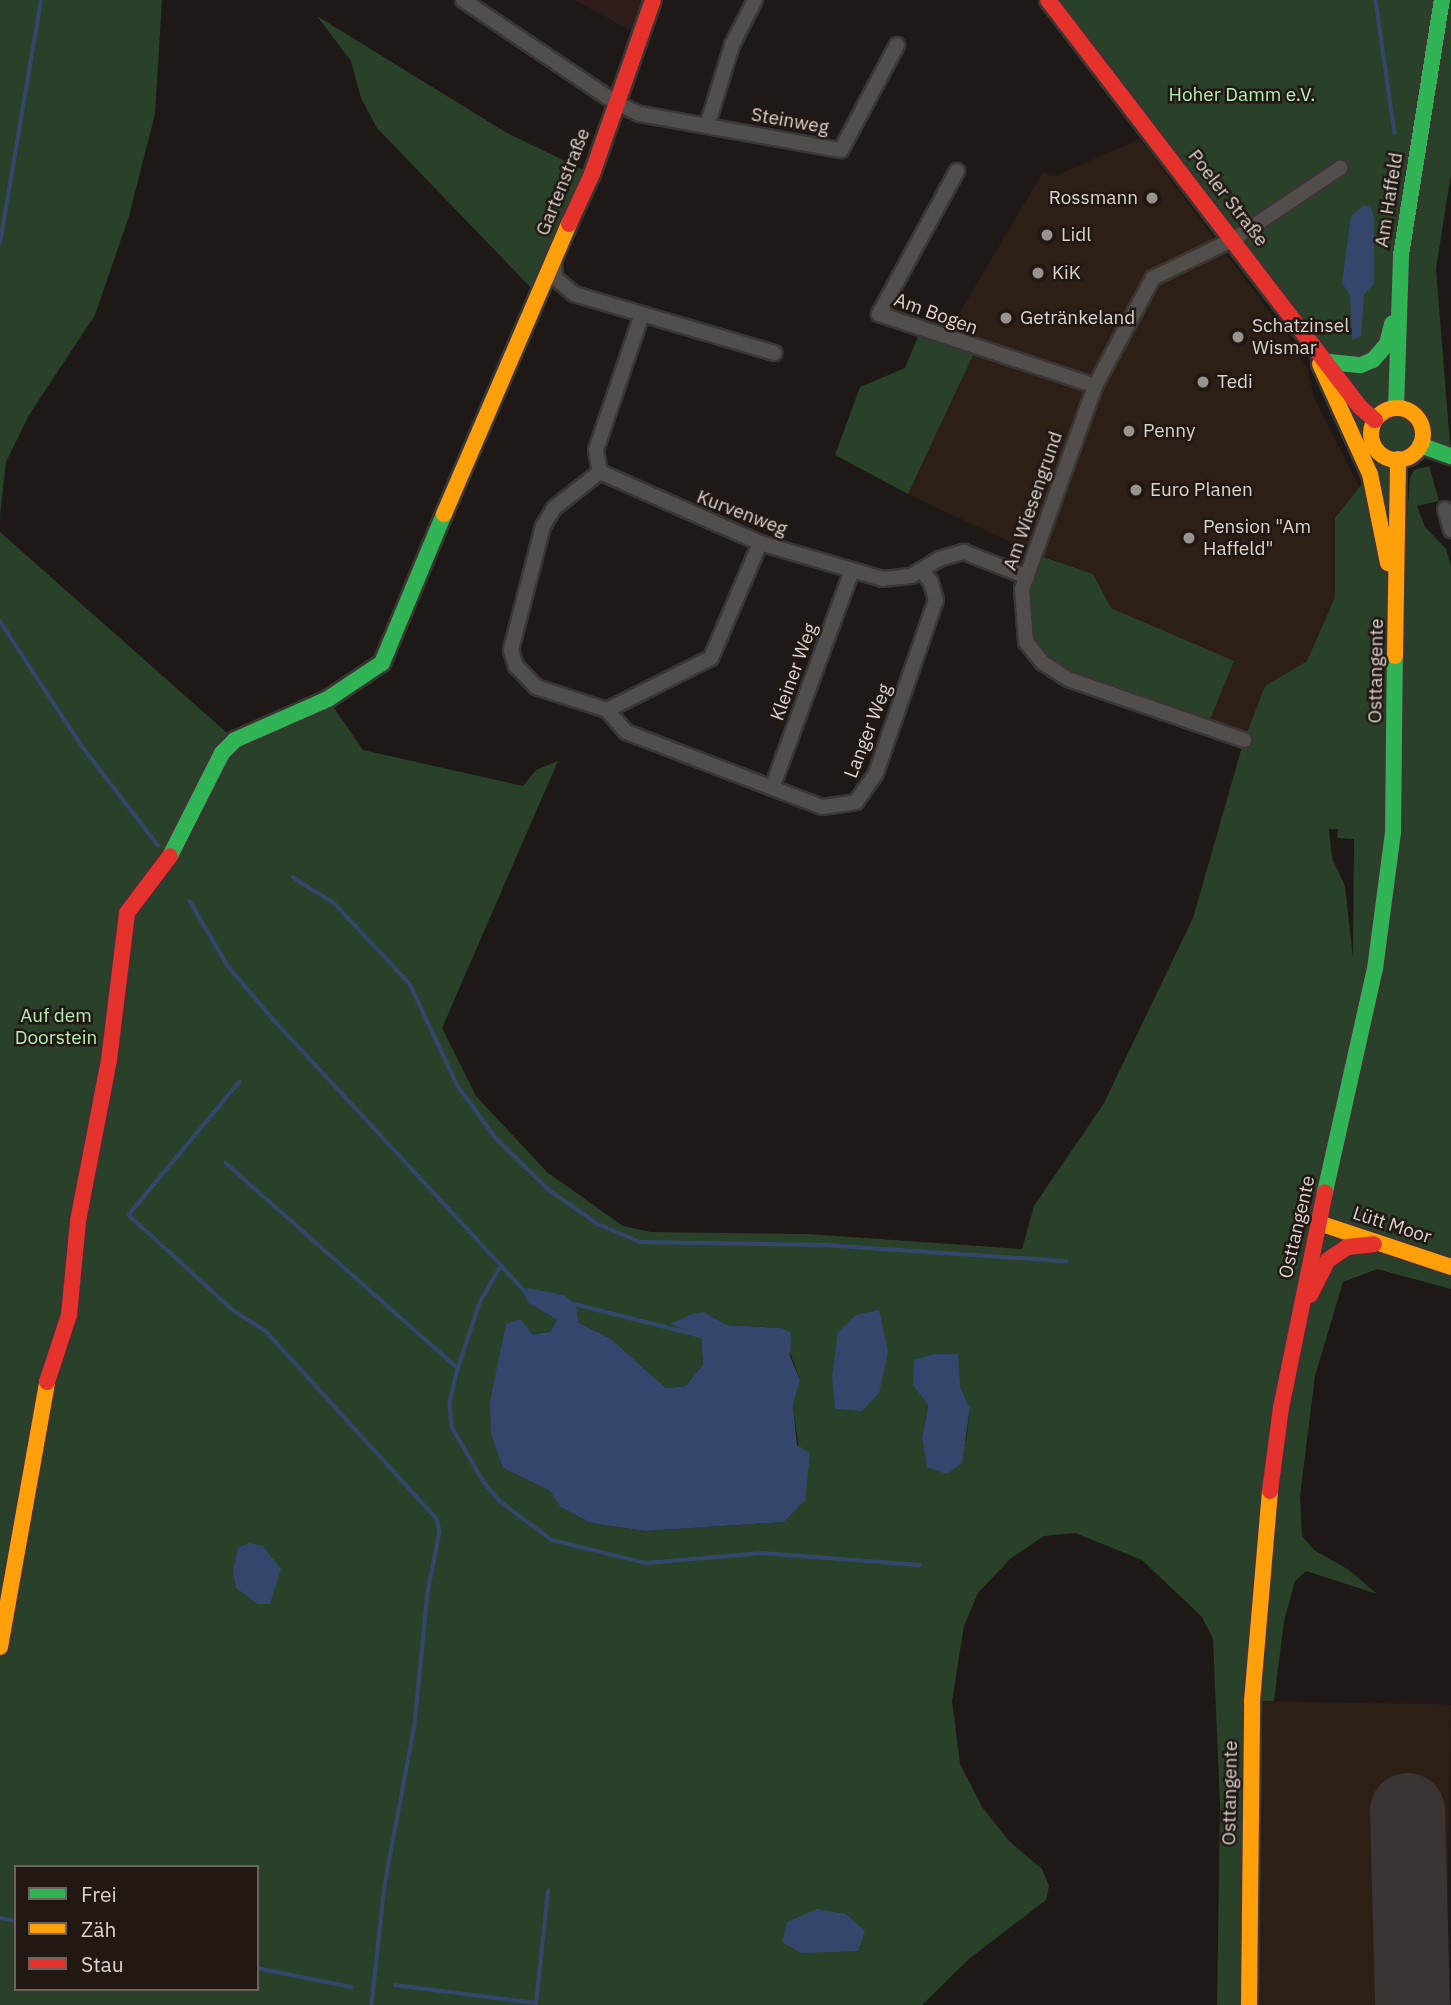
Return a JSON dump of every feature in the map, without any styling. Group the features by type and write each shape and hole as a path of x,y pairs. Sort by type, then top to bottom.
{"main road":[{"name":"Gartenstraße","path":"554,260 592,174 653,0"},
{"name":"Poeler Straße","path":"1048,0 1329,362 1360,407 1375,420"},
{"name":"Am Haffeld","path":"1396,408 1397,306 1442,0"},
{"path":"0,1647 36,1428 53,1355 69,1315 78,1221 109,1060 127,913 166,864 222,753 235,740 328,699 383,663 536,293 554,260"},
{"path":"1329,362 1360,365 1373,360 1387,344 1397,306"},
{"path":"1308,338 1370,474 1387,550 1398,638"},
{"path":"1396,408 1407,410 1420,421 1420,445 1408,457 1398,460 1384,456 1373,443 1375,420 1396,408"},
{"path":"1420,445 1451,456"},
{"name":"Osttangente","path":"1249,2005 1255,1624 1270,1481 1299,1316 1360,1048 1378,944 1392,833 1398,638 1398,460"},
{"name":"Lütt Moor","path":"1319,1223 1451,1267"},
{"path":"1299,1316 1328,1260 1347,1247 1382,1244"}],"street":[{"name":"Steinweg","path":"463,0 616,103 640,114 841,150 897,45"},
{"path":"707,125 732,45 755,0"},
{"name":"Am Wiesengrund","path":"1244,740 1068,679 1043,663 1026,642 1021,615 1027,576 1095,386 1153,278 1234,239 1340,168"},
{"name":"Am Bogen","path":"957,172 879,314 1095,386"},
{"name":"Gartenstraße","path":"554,260 555,278 574,294 642,317 775,353"},
{"path":"600,472 596,450 642,317"},
{"name":"Kurvenweg","path":"600,472 760,543 883,579 923,572 939,559 964,552 1027,576"},
{"name":"Langer Weg","path":"600,472 554,508 543,526 511,650 516,666 536,687 607,710 626,732 822,807 856,802 867,793 936,600 923,572"},
{"path":"1445,509 1451,530"},
{"path":"607,710 711,658 760,543"},
{"name":"Kleiner Weg","path":"772,788 852,570"}],"shaded area":[{"path":"574,0 653,0 641,36"},
{"path":"1140,139 1289,338 1307,368 1315,400 1360,488 1335,518 1335,597 1307,661 1265,686 1244,740 1207,727 1233,661 1111,608 1092,574 1027,550 908,494 980,341 950,329 1043,172 1053,177"},
{"path":"1252,1701 1451,1704 1446,2005 1247,2005"}],"green space":[{"path":"0,0 162,0 155,114 129,216 95,315 29,415 6,462 0,516"},
{"path":"1048,0 1451,0 1451,174 1436,269 1451,456 1421,451 1398,462 1404,560 1410,478 1414,470 1429,466 1439,501 1417,506 1425,527 1446,549 1451,566 1451,1289 1377,1269 1343,1282 1315,1376 1300,1496 1302,1536 1314,1550 1349,1570 1377,1594 1306,1571 1295,1581 1284,1621 1274,1701 1253,1701 1249,2005 1217,2005 1220,1804 1213,1639 1202,1617 1142,1560 1075,1533 1044,1536 1010,1559 978,1593 964,1626 952,1701 960,1764 982,1807 1009,1841 1042,1869 1049,1886 1046,1900 970,1958 922,2005 0,2005 0,532 235,740 328,699 363,750 523,786 536,770 558,761 442,1028 476,1096 547,1172 623,1226 651,1232 808,1234 1022,1249 1034,1206 1104,1103 1193,918 1244,740 1265,686 1307,661 1335,597 1335,518 1370,474 1308,338","holes":["1329,829 1338,829 1337,838 1354,839 1353,958 1345,886 1332,858","528,1303 576,1305 579,1323 610,1338 666,1388 686,1386 703,1364 701,1336 672,1324 704,1312 727,1325 781,1328 800,1380 793,1406 799,1450 784,1522 645,1531 591,1523 560,1507 550,1491 503,1468 521,1319 531,1334 550,1332 557,1320","960,1387 970,1408 966,1441 922,1438 928,1404"]},
{"path":"317,16 507,133 592,174 536,293 377,128 361,98 351,61"},
{"path":"921,329 976,349 908,494 835,455 860,387 905,368"},
{"path":"1035,554 1093,574 1111,608 1234,661 1207,727 1043,663 1021,615"}],"water":[{"path":"1364,205 1371,208 1374,217 1374,283 1364,295 1361,336 1352,340 1350,295 1342,283 1351,216"},
{"path":"527,1288 564,1295 576,1305 579,1323 610,1338 666,1388 686,1386 703,1364 701,1336 670,1324 692,1314 704,1312 727,1325 781,1328 791,1333 790,1356 800,1380 793,1406 797,1445 810,1453 805,1500 784,1522 645,1531 591,1523 560,1507 550,1491 503,1468 491,1434 490,1401 506,1324 521,1319 532,1334 550,1332 557,1320 528,1303 523,1291"},
{"path":"879,1310 888,1352 879,1393 862,1411 835,1409 832,1377 838,1332 856,1315"},
{"path":"934,1354 958,1354 960,1387 970,1408 962,1463 947,1474 927,1467 922,1438 928,1405 913,1385 914,1360"},
{"path":"249,1543 263,1546 281,1569 270,1604 258,1604 236,1588 233,1571 238,1548"},
{"path":"817,1909 846,1914 865,1931 858,1951 801,1953 782,1942 787,1922"}],"waterway":[{"path":"0,243 41,0"},
{"path":"1376,0 1395,133"},
{"path":"0,621 82,746 158,845"},
{"path":"293,877 335,904 410,984 458,1086 495,1137 549,1190 598,1224 640,1242 824,1245 1066,1261"},
{"path":"190,901 228,966 273,1019 526,1292"},
{"path":"240,1082 129,1215 234,1311 265,1330 437,1519 440,1532 428,1592 415,1725 385,1885 372,2005"},
{"path":"226,1163 458,1368"},
{"path":"500,1268 480,1303 458,1369 450,1404 452,1427 484,1482 501,1502 552,1540 646,1563 763,1553 920,1565"},
{"path":"574,1304 701,1336"},
{"path":"536,2004 548,1891"},
{"path":"0,1918 14,1921"},
{"path":"259,1968 351,1987"},
{"path":"395,1985 536,2003"}],"runway":[{"path":"1407,1810 1412,2005"}],"traffic: fast":[{"path":"1396,408 1401,255 1442,0"},
{"path":"1330,362 1361,365 1373,360 1387,344 1392,324"},
{"path":"1420,445 1451,456"},
{"path":"170,856 222,753 235,740 328,699 382,663 444,514"},
{"path":"1325,1192 1375,969 1393,833 1395,656"}],"traffic: slow":[{"path":"444,514 569,224"},
{"path":"1320,364 1370,474 1388,563"},
{"path":"1397,408 1407,410 1415,416 1421,424 1423,434 1421,444 1415,452 1407,458 1397,460 1387,458 1379,452 1373,444 1371,434 1373,424 1379,416 1387,410 1397,408"},
{"path":"1395,656 1398,459"},
{"path":"1319,1223 1451,1267"},
{"path":"0,1647 47,1382"},
{"path":"1249,2005 1252,1701 1270,1491"}],"traffic: jam":[{"path":"569,224 592,174 653,0"},
{"path":"1048,0 1360,407 1375,420"},
{"path":"47,1382 69,1315 78,1221 109,1060 127,913 170,856"},
{"path":"1270,1491 1281,1408 1325,1192"},
{"path":"1310,1295 1328,1260 1347,1247 1374,1244"}],"place":[{"name":"Rossmann","path":"1152,198"},
{"name":"Lidl","path":"1047,235"},
{"name":"KiK","path":"1038,273"},
{"name":"Getränkeland","path":"1006,318"},
{"name":"Schatzinsel Wismar","path":"1238,337"},
{"name":"Tedi","path":"1203,382"},
{"name":"Penny","path":"1129,431"},
{"name":"Euro Planen","path":"1136,490"},
{"name":"Pension \"Am Haffeld\"","path":"1189,538"}],"park label":[{"name":"Hoher Damm e.V.","path":"1242,95"},
{"name":"Auf dem Doorstein","path":"56,1027"}]}
